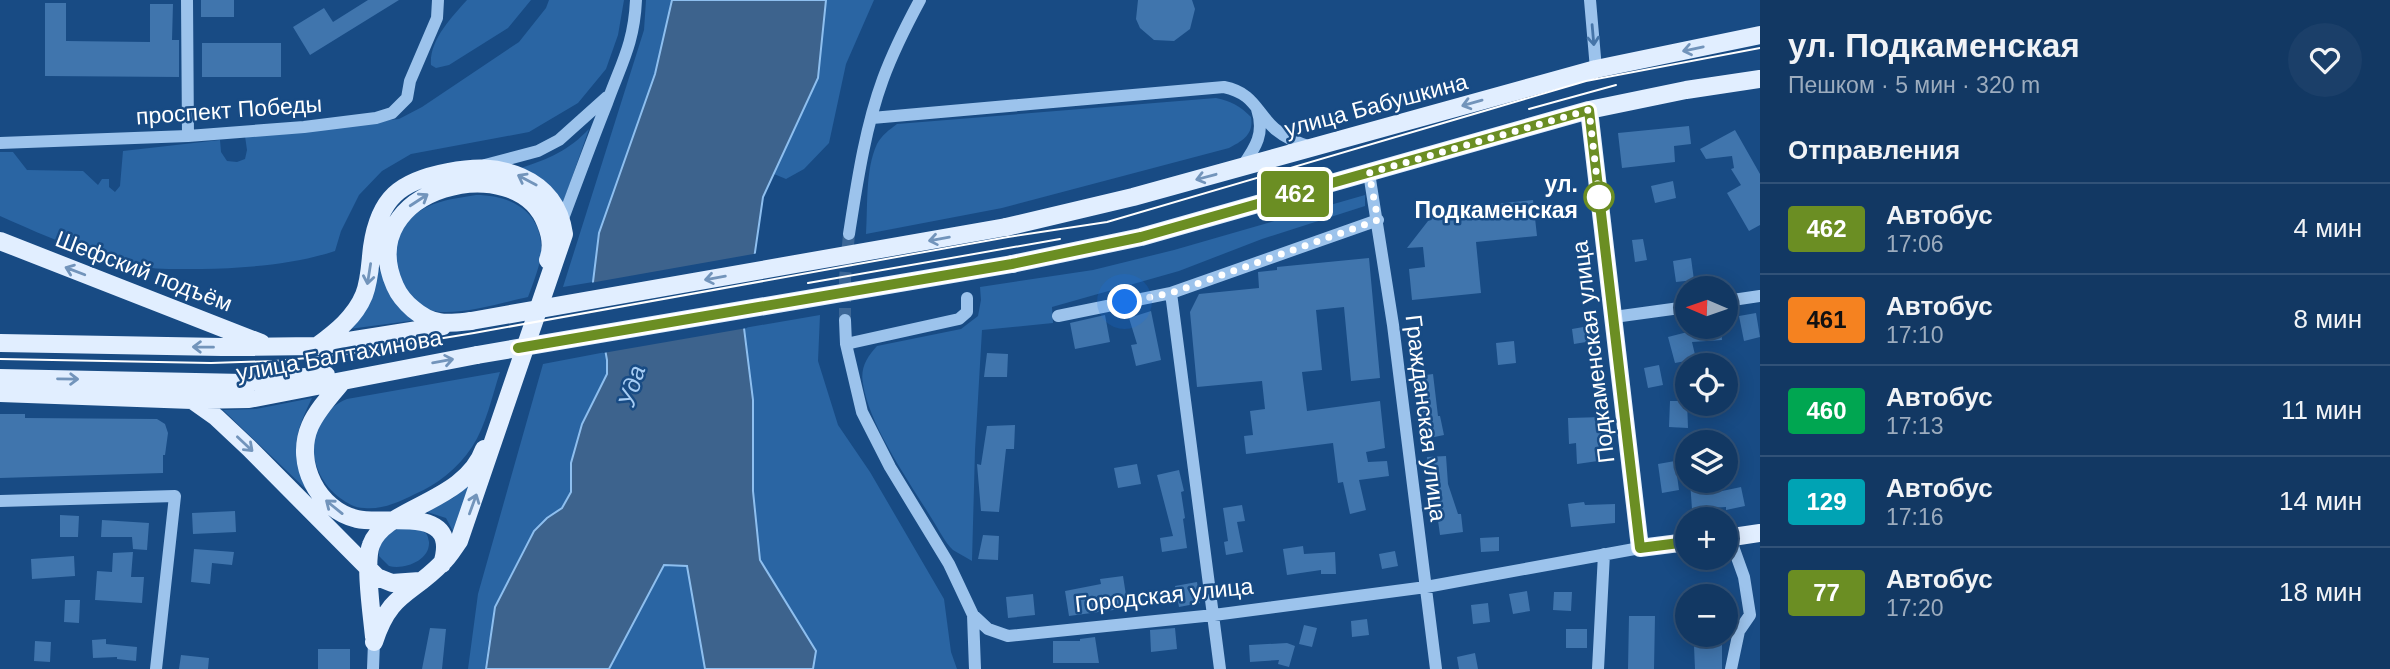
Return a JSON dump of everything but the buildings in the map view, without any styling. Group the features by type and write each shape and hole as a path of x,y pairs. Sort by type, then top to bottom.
{"main road":[{"name":"улица Бабушкина","path":"471,321 1006,227 1133,197 1596,69 1760,35"},
{"path":"1369,173 1589,110 1686,90 1760,79"},
{"name":"Подкаменская улица","path":"1589,110 1640,548"},
{"path":"317,345 347,320 363,297 375,226 387,201 399,190 426,176 475,167 504,171 529,180 548,196 563,227 459,541 442,564 392,605 374,642"},
{"name":"улица Балтахинова","path":"0,393 192,400 248,399 410,367 1012,264 1141,237 1369,173"},
{"path":"374,642 368,554 373,539 381,528 450,489 466,476 480,458 551,250 549,229 544,217 531,201 507,188 494,185 467,185 430,193 410,205 394,223 387,250 387,263 398,291 406,302 426,318 438,323 471,321"},
{"name":"Шефский подъём","path":"0,241 271,347"},
{"name":"улица Балтахинова","path":"0,342 271,347 317,345 471,321"},
{"path":"0,378 244,383 410,367"},
{"path":"342,382 310,425 305,457 308,476 322,497 343,514 365,521 398,519 429,524 439,533 444,547 442,564"},
{"path":"192,400 216,417 249,448 312,509 369,571 392,583 420,581"},
{"path":"1738,536 1760,533"},
{"name":"Городская улица","path":"1640,548 1675,544"}],"street":[{"path":"187,0 188,136"},
{"name":"проспект Победы","path":"0,143 188,136 304,127 384,116 392,113 407,98 420,54 437,18 438,0"},
{"path":"551,250 563,227 610,94 626,59 636,0"},
{"path":"849,234 857,179 882,82 896,46 920,0"},
{"path":"1590,0 1596,69"},
{"path":"872,118 1214,87 1233,89 1254,102 1273,128 1293,142 1313,148"},
{"path":"475,167 538,151 583,120 610,94"},
{"path":"1242,167 1259,142 1261,132 1260,118 1254,102"},
{"name":"Гражданская улица","path":"1369,173 1378,220 1436,669"},
{"path":"1058,316 1171,293 1378,220"},
{"path":"1171,293 1220,669"},
{"path":"1738,299 1760,296"},
{"path":"846,344 959,319 967,312 967,298"},
{"path":"1614,317 1675,309"},
{"path":"845,320 846,344 862,412 890,467 949,564 973,615 975,669"},
{"path":"0,501 176,496 156,669"},
{"name":"Городская улица","path":"973,615 988,629 1008,636 1214,615 1426,587 1640,548"},
{"path":"1598,669 1604,554"},
{"path":"1731,669 1739,631 1755,617 1738,562"},
{"path":"373,669 374,642"}],"shaded area":[{"path":"467,0 531,0 508,28 449,65 436,68 431,65 431,56 438,38 448,21"},
{"path":"549,0 624,0 618,35 606,69 578,103 529,132 411,154 382,171 359,195 341,231 335,251 302,260 252,267 149,268 81,250 0,216 0,152 13,152 27,170 83,171 98,185 102,179 109,179 109,187 115,192 120,186 123,151 220,140 221,152 227,161 237,162 245,159 245,136 399,119 422,107 519,42 546,8"},
{"path":"646,0 672,0 655,74 599,233 593,282 563,287 644,30"},
{"path":"826,0 874,0 846,64 829,143 804,169 786,179 774,174 818,78"},
{"path":"1216,98 1235,105 1251,117 1249,132 1239,143 1229,148 1002,208 866,234 873,154 881,138 897,124"},
{"path":"589,129 563,203 545,181 521,168 558,153"},
{"path":"476,195 505,199 527,213 535,223 540,235 541,249 539,265 528,297 463,311 437,312 427,309 407,292 401,280 396,253 402,228 418,212 433,204"},
{"path":"1365,195 1365,206 1262,239 1179,271 1052,307 1053,323 982,330 972,561 950,547 873,417 863,384 863,368 877,346 961,329 978,316 980,287 1093,270 1174,250"},
{"path":"378,267 392,296 417,320 349,329 370,301"},
{"path":"820,315 818,361 838,425 870,472 944,599 951,652 957,669 813,669 816,651 760,561 753,491 753,400 744,328"},
{"path":"606,352 607,374 582,424 571,462 571,492 562,508 547,518 489,640 485,669 468,669 478,594 543,364"},
{"path":"500,372 477,439 454,469 431,486 403,500 377,508 351,505 328,487 315,460 313,445 322,418 333,407 347,399"},
{"path":"312,398 300,425 296,446 300,467 311,494 223,410 256,409"},
{"path":"474,481 455,535 446,518 427,512 453,498"},
{"path":"407,526 426,534 428,549 415,563 402,567 389,566 379,556 383,540 391,532"},
{"path":"664,565 687,566 705,669 609,669"}],"water":[{"name":"Уда","path":"672,0 826,0 818,78 763,197 744,328 753,400 753,491 760,560 816,651 813,669 705,669 687,566 664,565 609,669 486,669 495,607 534,531 562,508 571,492 571,463 582,424 607,374 607,360 593,282 599,233 655,74"}],"pier":[{"path":"759,253 747,328 603,353 590,283"}],"tunnel":[{"path":"845,320 849,234"}],"tram line":[{"path":"0,359 211,363 340,355 1008,237 1107,222 1586,81 1760,48"},
{"path":"1529,109 1616,85"},
{"path":"808,283 1060,239"}],"bus line":[{"name":"462","path":"518,348 1012,264 1141,237 1589,110 1640,548 1675,544"}],"place":[{"name":"ул. Подкаменская","path":"1599,197"}],"route":[{"path":"1125,302 1171,293 1378,220 1369,173 1589,110 1599,197"}]}
